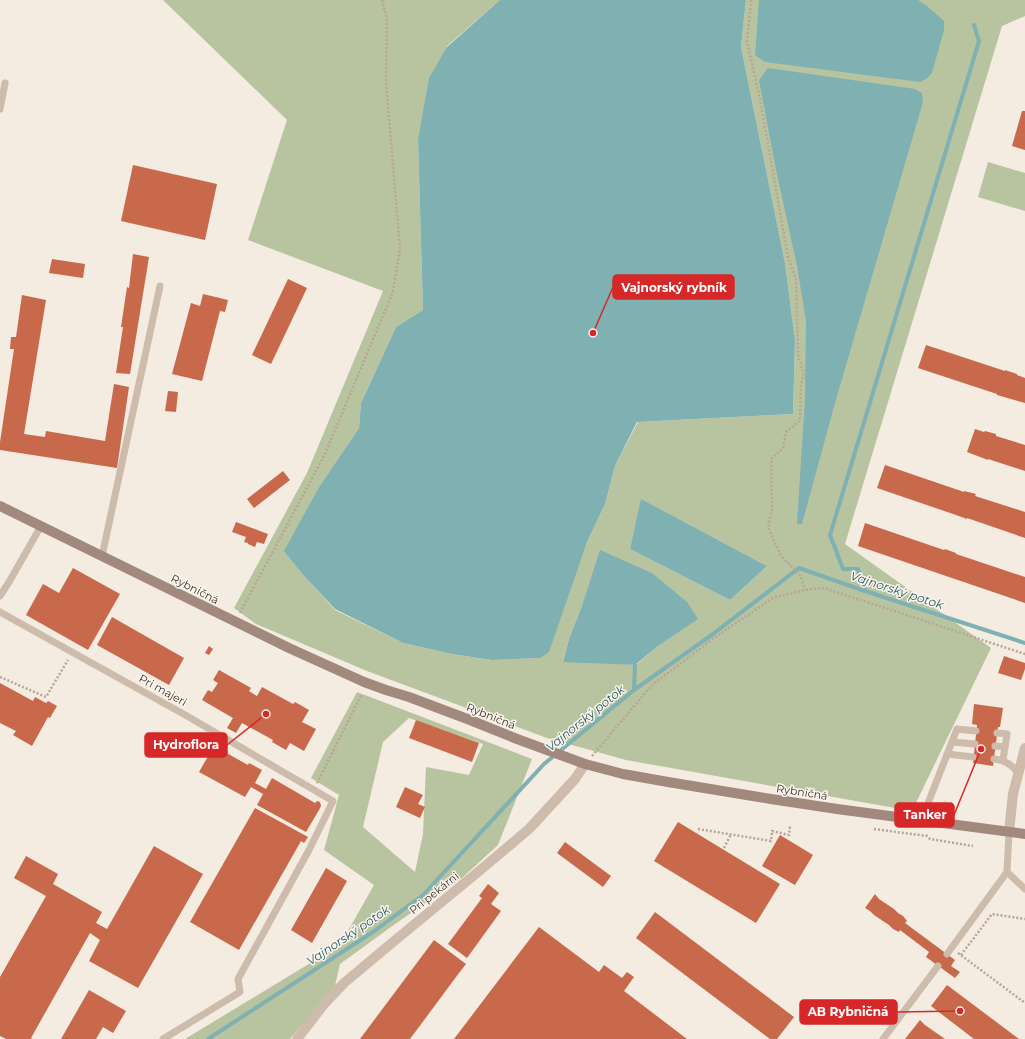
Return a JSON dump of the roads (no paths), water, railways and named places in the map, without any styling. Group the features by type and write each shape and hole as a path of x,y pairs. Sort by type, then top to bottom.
{"main road":[{"name":"Rybničná","path":"0,506 235,622 364,682 470,720 585,764 623,774 829,808 1025,834"}],"street":[{"path":"1009,832 1012,794 1025,748"},
{"name":"Pri pekárni","path":"297,1039 325,1003 344,983 529,829 575,778 585,764"}],"lane":[{"path":"0,109 5,83"},
{"path":"102,556 160,286"},
{"path":"0,596 41,526"},
{"name":"Pri majeri","path":"0,612 334,801 238,979 240,992 163,1039"},
{"path":"921,821 957,729 976,731"},
{"path":"997,733 1007,734 1003,760"},
{"path":"952,742 975,744"},
{"path":"995,746 1005,747"},
{"path":"947,754 973,757"},
{"path":"994,759 1003,760 1018,773"},
{"path":"949,951 1008,872 1009,832"},
{"path":"1008,872 1025,888"},
{"path":"883,1039 938,966"}],"water":[{"path":"500,0 746,0 741,47 785,263 795,340 793,414 637,422 615,466 605,504 587,542 549,652 540,658 492,660 452,654 403,643 335,609 304,576 284,551 319,487 359,428 361,403 396,327 423,310 418,140 429,78 447,47"},
{"path":"759,0 918,0 944,21 944,30 932,73 920,82 765,62 755,55"},
{"path":"768,68 915,89 922,93 923,102 835,403 802,524 797,524 805,399 806,321 797,266 775,165 759,80"},
{"path":"641,499 767,566 730,600 630,549"},
{"path":"600,550 652,573 687,602 698,619 658,646 635,665 563,662 569,639 583,603"}],"waterway":[{"path":"865,591 858,569 843,569 830,535 979,41 974,25"},
{"name":"Vajnorský potok","path":"208,1039 373,932 423,895 544,764 634,690 713,634 799,568 1025,643"},
{"path":"634,690 635,665"}],"place":[{"name":"Vajnorský rybník","path":"593,333"},
{"name":"Hydroflora","path":"266,714"},
{"name":"Tanker","path":"981,749"},
{"name":"AB Rybničná","path":"960,1011"}]}
